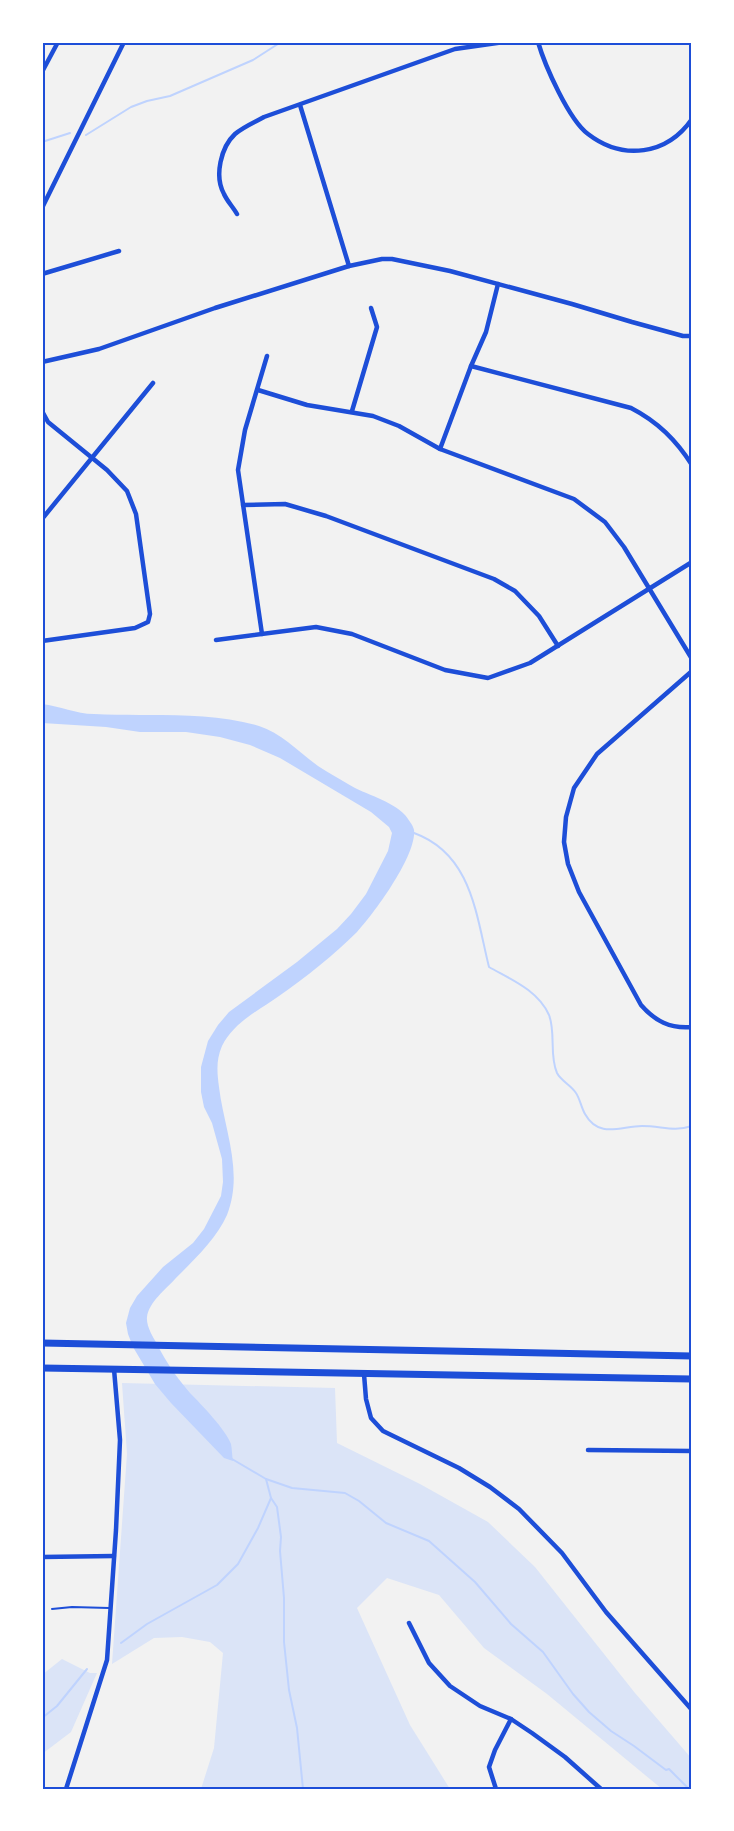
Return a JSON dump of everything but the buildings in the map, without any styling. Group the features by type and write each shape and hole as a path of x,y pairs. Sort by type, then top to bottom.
{"highway":[{"path":"42,1344 692,1356"},
{"path":"42,1368 692,1379"}],"street":[{"path":"42,72 58,42"},
{"path":"42,208 124,42"},
{"path":"237,214 222,192 219,169 222,154 228,142 237,132 264,117 455,49 504,42"},
{"path":"538,42 543,58 572,116 587,134 608,146 633,152 654,149 683,132 692,119"},
{"path":"300,105 349,266"},
{"path":"42,274 119,251"},
{"path":"42,362 99,349 215,308 349,266 382,259 401,260 498,284 683,336 692,336"},
{"path":"440,449 486,332 498,284"},
{"path":"352,411 377,327 371,308"},
{"path":"262,634 238,470 245,430 267,356"},
{"path":"471,366 631,408 648,416 666,431 692,465"},
{"path":"42,519 153,383"},
{"path":"258,390 307,405 373,416 399,426 440,449 574,499 604,522 624,548 692,659"},
{"path":"42,411 48,422 106,470 127,491 136,514 150,614 148,622 135,628 42,641"},
{"path":"243,505 285,504 327,516 494,579 515,591 539,616 558,646"},
{"path":"216,640 316,627 352,634 445,670 488,678 530,663 692,562"},
{"path":"692,672 597,754 574,788 566,817 564,842 568,864 579,892 641,1005 651,1017 662,1023 674,1027 692,1027"},
{"path":"66,1789 107,1660 120,1440 114,1369"},
{"path":"364,1374 366,1400 371,1418 382,1431 459,1468 490,1487 519,1509 562,1553 606,1612 692,1710"},
{"path":"588,1450 692,1451"},
{"path":"42,1557 114,1556"},
{"path":"409,1623 429,1663 450,1686 480,1706 511,1719 565,1757 601,1789"},
{"path":"496,1789 489,1767 511,1719"}],"lane":[{"path":"51,1609 110,1608"}],"shaded area":[{"path":"122,1383 335,1388 337,1443 420,1484 488,1522 535,1567 635,1693 692,1759 692,1789 662,1789 547,1694 484,1648 439,1595 387,1578 357,1608 410,1725 450,1789 201,1789 214,1748 223,1653 210,1642 182,1637 154,1638 112,1664 127,1454"},
{"path":"62,1659 90,1673 97,1673 71,1732 42,1754 42,1675"}],"water":[{"path":"42,704 87,714 198,716 259,726 282,738 329,773 393,805 405,815 414,830 409,854 402,869 374,912 357,932 309,974 233,1030 220,1051 218,1076 233,1167 232,1199 223,1224 197,1257 154,1301 148,1311 147,1320 152,1335 172,1370 228,1438 233,1461 224,1458 155,1384 133,1347 126,1323 130,1308 137,1296 163,1267 193,1243 204,1229 221,1196 222,1159 201,1092 201,1067 208,1041 229,1012 297,962 337,929 351,914 366,894 388,851 392,833 389,827 371,812 280,758 250,745 220,737 186,732 140,732 106,727 42,723"}],"waterway":[{"path":"86,135 131,107 170,96 253,60 281,42"},
{"path":"42,142 70,133"},
{"path":"414,833 433,843 448,855 460,871 475,907 489,967 523,986 544,1006 551,1022 553,1059 557,1073 576,1093 591,1122 604,1129 642,1126 673,1129 692,1126"},
{"path":"232,1459 266,1479 271,1498 277,1507 281,1537 284,1642 289,1690 297,1728 303,1789"},
{"path":"266,1479 292,1488 345,1493 359,1501 386,1523 429,1541 475,1582 511,1624 543,1652 589,1712 611,1731 666,1770 669,1769 689,1789"},
{"path":"121,1643 147,1624 217,1585 238,1564 271,1498"},
{"path":"42,1718 57,1706 87,1669"}]}
